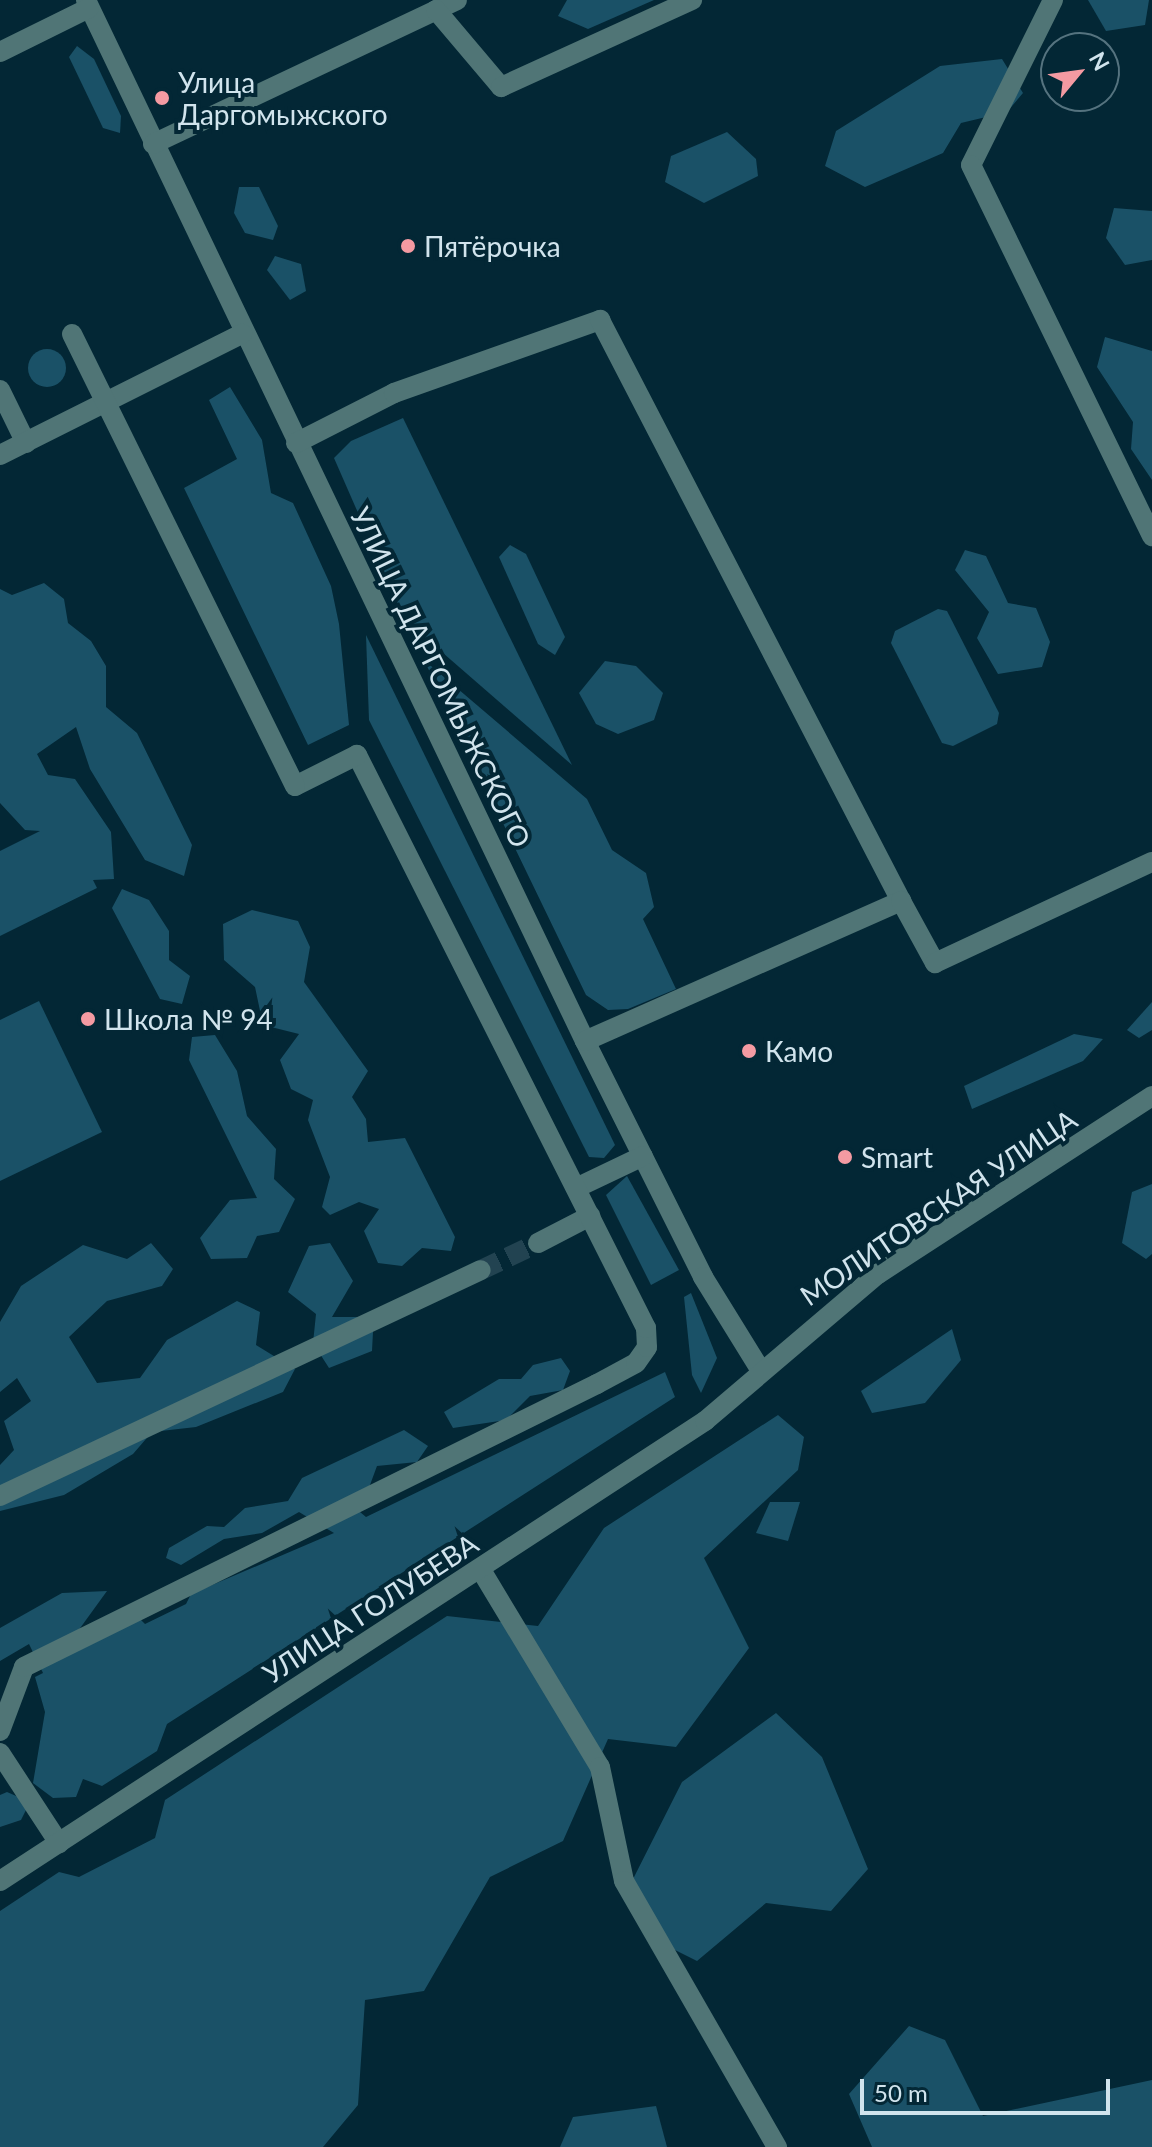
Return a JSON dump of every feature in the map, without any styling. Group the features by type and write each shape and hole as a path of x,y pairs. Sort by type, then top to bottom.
{"street":[{"path":"153,144 457,0"},
{"path":"436,10 501,87 692,0"},
{"path":"1053,0 971,165 1152,536"},
{"path":"0,52 87,4"},
{"name":"УЛИЦА ДАРГОМЫЖСКОГО","path":"87,4 242,334 585,1041 703,1277 761,1371"},
{"path":"296,443 394,393 600,320 935,963 1152,862"},
{"path":"0,1731 24,1667 636,1363 647,1347 646,1328 357,755 295,786 72,334"},
{"path":"0,455 109,404 242,334"},
{"path":"0,390 26,443"},
{"path":"585,1041 901,901"},
{"name":"МОЛИТОВСКАЯ УЛИЦА","path":"761,1371 878,1274 1152,1096"},
{"path":"576,1188 643,1156"},
{"path":"538,1243 590,1216"},
{"path":"0,1496 481,1270"},
{"name":"УЛИЦА ГОЛУБЕВА","path":"0,1881 705,1421 761,1371"},
{"path":"481,1570 600,1767 624,1881 777,2147"},
{"path":"0,1753 59,1843"}],"shaded area":[{"path":"567,0 654,0 588,29 558,16"},
{"path":"1088,0 1149,0 1145,25 1106,31"},
{"path":"77,46 94,59 121,116 120,133 103,128 69,57"},
{"path":"1002,59 1023,93 1007,112 961,123 943,153 865,187 825,166 836,131 940,66"},
{"path":"727,132 756,159 758,176 704,203 665,182 671,156"},
{"path":"239,187 259,187 278,226 273,240 245,233 234,213"},
{"path":"1114,208 1152,211 1152,260 1125,265 1106,238"},
{"path":"275,256 301,264 306,291 290,300 267,270"},
{"path":"1105,337 1152,351 1152,480 1131,449 1133,422 1097,367"},
{"path":"47,349 61,354 66,368 61,382 47,387 33,382 28,368 33,354"},
{"path":"230,387 262,440 271,493 293,503 331,586 339,624 349,725 308,745 184,488 237,459 209,400"},
{"path":"403,418 572,765 405,620 334,458 351,441"},
{"path":"510,545 526,554 565,637 555,655 538,644 499,557"},
{"path":"965,550 986,556 1008,603 1036,608 1050,642 1042,667 998,674 977,638 989,612 955,570"},
{"path":"44,583 64,599 68,623 91,641 106,666 106,707 137,733 192,845 184,876 145,860 90,769 76,727 37,754 48,775 75,779 111,832 114,879 93,880 97,888 0,936 0,851 40,831 25,830 0,803 0,589 12,595"},
{"path":"938,609 947,611 999,713 997,724 953,746 942,743 891,643 895,631"},
{"path":"366,635 615,1145 604,1158 589,1157 369,720"},
{"path":"424,660 587,799 612,850 646,873 654,907 643,919 676,989 628,1009 608,1010 586,995"},
{"path":"605,661 636,666 663,693 654,720 618,734 596,724 579,693"},
{"path":"122,889 149,900 169,931 169,960 190,976 182,1004 160,999 112,908"},
{"path":"252,910 298,921 310,947 304,982 368,1071 352,1097 366,1119 368,1142 405,1138 455,1237 451,1251 422,1248 402,1266 378,1263 364,1231 379,1209 359,1202 330,1215 322,1207 330,1177 308,1120 313,1100 291,1089 280,1060 299,1034 263,1025 255,987 224,960 223,924"},
{"path":"39,1001 102,1132 0,1181 0,1020"},
{"path":"1152,1002 1152,1030 1139,1038 1127,1030"},
{"path":"1074,1034 1103,1039 1083,1061 972,1109 964,1086"},
{"path":"215,1035 237,1071 247,1116 276,1149 274,1179 295,1199 279,1232 257,1236 247,1258 211,1259 200,1238 230,1200 257,1198 189,1060 192,1037"},
{"path":"627,1176 679,1270 651,1285 606,1195"},
{"path":"1152,1184 1152,1254 1146,1259 1122,1243 1132,1192"},
{"path":"151,1243 173,1269 162,1286 107,1301 69,1337 97,1383 140,1378 167,1340 237,1301 260,1312 256,1345 295,1369 283,1392 196,1427 152,1432 133,1454 64,1495 0,1511 0,1465 14,1450 4,1421 31,1401 17,1378 0,1392 0,1322 21,1286 83,1245 127,1259"},
{"path":"330,1243 353,1281 332,1317 362,1317 373,1332 372,1351 329,1368 313,1343 316,1314 288,1292 309,1246"},
{"path":"691,1293 717,1358 701,1393 692,1375 684,1297"},
{"path":"952,1329 961,1360 925,1403 872,1413 861,1391"},
{"path":"561,1358 570,1371 563,1390 530,1396 506,1420 453,1428 444,1412 499,1379 521,1379 533,1365"},
{"path":"665,1372 675,1397 167,1724 157,1751 102,1786 83,1779 76,1797 53,1798 33,1783 45,1712 35,1677 43,1673 29,1644 0,1661 0,1628 62,1593 107,1591 78,1631 137,1616 145,1624 186,1604 191,1594 334,1533 299,1512 262,1533 224,1539 181,1565 166,1558 169,1548 207,1526 224,1527 245,1508 288,1501 302,1478 404,1430 428,1446 417,1462 377,1466 360,1512 366,1517"},
{"path":"778,1415 804,1437 798,1470 704,1558 749,1648 676,1747 608,1739 563,1841 490,1877 424,1991 365,2000 358,2105 323,2147 0,2147 0,1911 59,1872 79,1877 155,1838 165,1800 447,1616 538,1626 604,1528"},
{"path":"770,1502 800,1502 788,1541 756,1533"},
{"path":"776,1713 822,1757 868,1869 831,1911 766,1903 697,1961 659,1942 631,1883 682,1782"},
{"path":"7,1792 30,1802 21,1820 0,1827 0,1795"},
{"path":"909,2026 945,2040 983,2116 1152,2080 1152,2147 872,2147 849,2094"},
{"path":"656,2106 667,2147 560,2147 573,2117"}],"tunnel":[{"path":"481,1270 538,1243"}],"place":[{"name":"Улица Даргомыжского","path":"162,98"},
{"name":"Пятёрочка","path":"408,246"},
{"name":"Школа № 94","path":"88,1019"},
{"name":"Камо","path":"749,1051"},
{"name":"Smart","path":"845,1157"}]}
